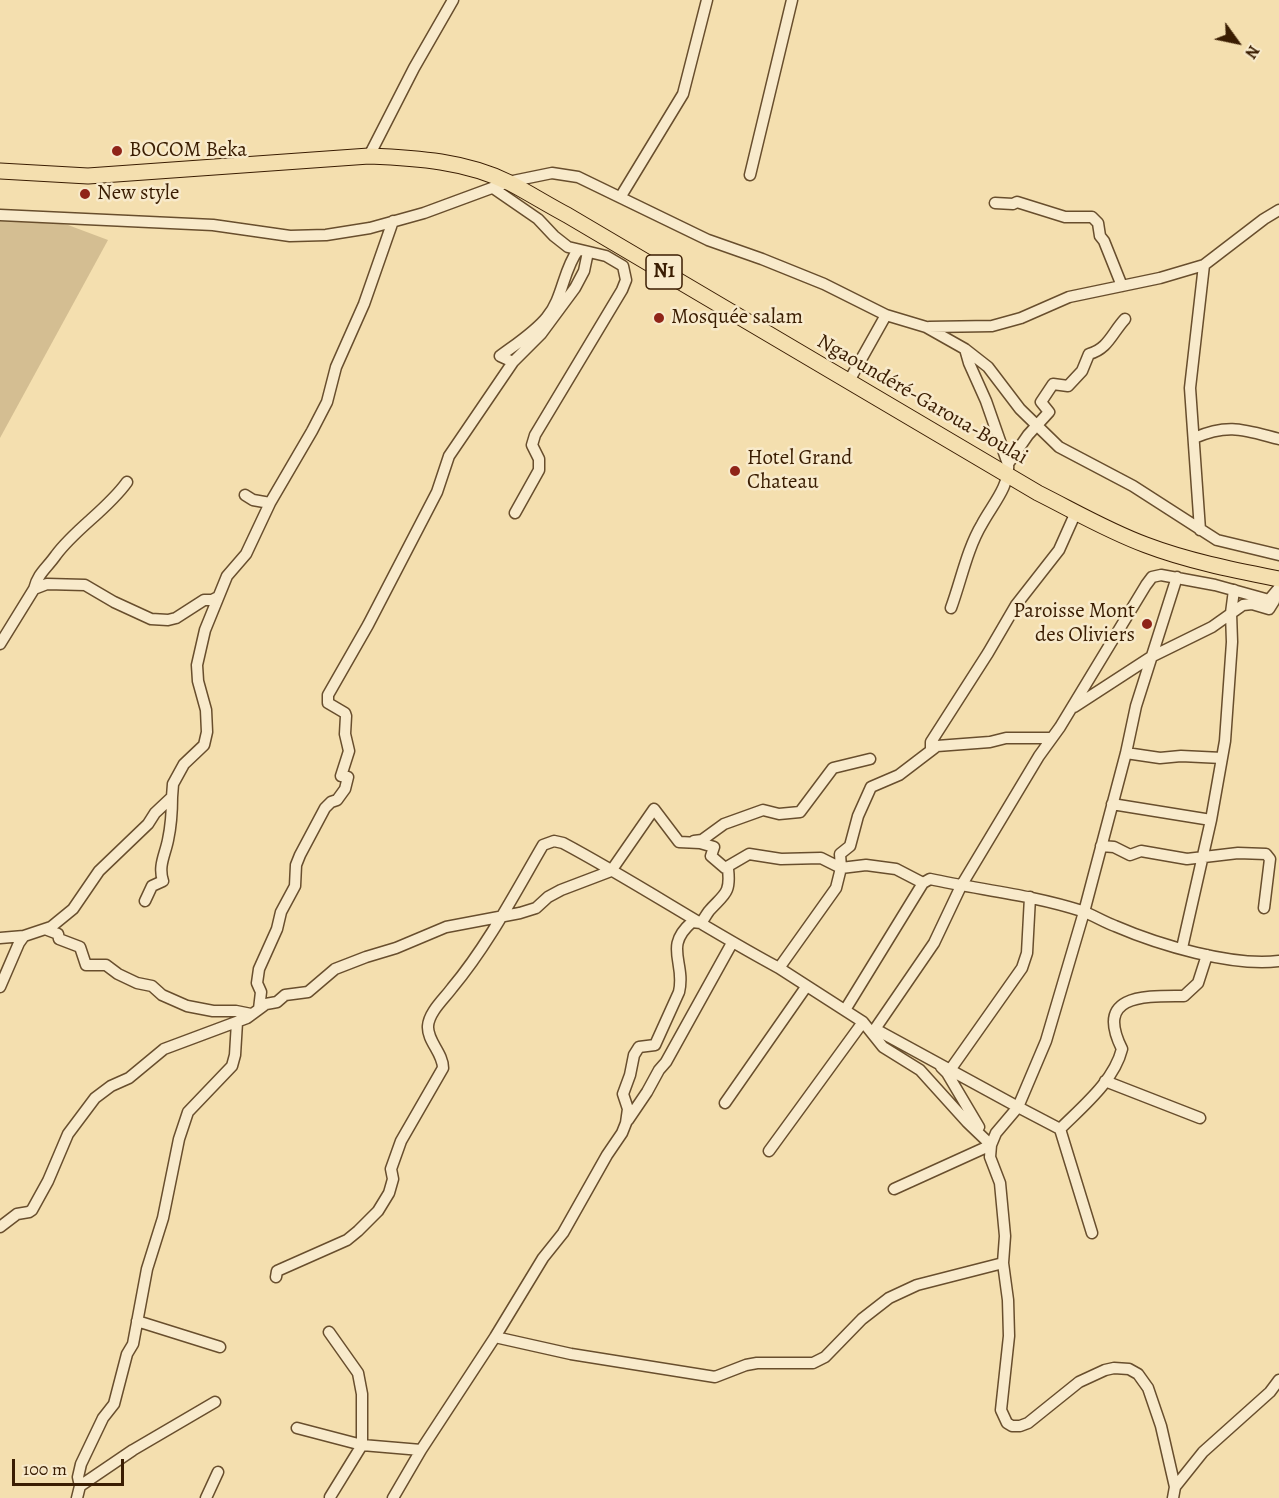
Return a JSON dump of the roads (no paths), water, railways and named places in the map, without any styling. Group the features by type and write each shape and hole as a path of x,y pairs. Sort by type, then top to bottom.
{"highway":[{"name":"Ngaoundéré-Garoua-Boulai","path":"0,171 88,176 369,156 411,158 450,164 508,182 849,381 1008,470 1076,512 1147,546 1193,560 1279,579"}],"street":[{"path":"369,156 422,52 453,0"},
{"path":"621,196 683,94 707,0"},
{"path":"750,175 792,0"},
{"path":"0,215 213,225 290,236 326,235 424,213 508,182 552,172 578,177 708,240 814,280 886,315 926,327 965,348 988,367 1020,408 1059,447 1133,486 1217,540 1279,555"},
{"path":"493,188 538,219 568,247 606,256 622,266 626,280 535,435 532,444 539,459 540,470 515,513"},
{"path":"995,203 1013,204 1017,202 1065,217 1092,217 1098,223 1100,236 1122,286"},
{"path":"926,327 992,326 1021,318 1069,297 1160,278 1204,266 1279,210"},
{"path":"145,901 152,886 163,881 160,873 170,829 173,784 184,764 204,745 207,732 206,710 198,681 197,664 200,647 218,597 227,576 246,554 270,503 327,402 336,368 364,304 393,221"},
{"path":"513,362 500,356 548,316 564,281 570,261 583,251"},
{"path":"255,1012 261,992 257,983 259,969 277,929 281,912 295,886 300,855 325,808 337,800 348,780 348,777 341,776 349,751 345,734 346,716 345,713 328,703 328,695 437,492 449,456 513,362 541,334 575,288 584,272 583,251"},
{"path":"1200,530 1190,388 1204,266"},
{"path":"849,381 886,315"},
{"path":"951,608 965,564 982,524 994,505 1008,470 1028,435 1048,412 1041,402 1053,384 1068,386 1082,371 1089,354 1100,351 1112,339 1116,329 1125,319"},
{"path":"965,348 1008,470"},
{"path":"1194,438 1212,430 1237,429 1279,439"},
{"path":"0,644 34,589 37,578 56,556 62,545 116,497 127,482"},
{"path":"245,495 253,500 270,503"},
{"path":"932,750 931,742 1016,605 1059,550 1076,512"},
{"path":"1092,1233 1060,1129 876,1029 934,943 962,886 1039,756 1071,709 1152,577 1161,575 1177,577 1269,600 1277,592"},
{"path":"1174,1492 1161,1426 1149,1388 1138,1374 1129,1369 1105,1370 1079,1382 1028,1423 1015,1427 1007,1423 1001,1410 1009,1336 1008,1300 1003,1263 1004,1217 1000,1183 990,1157 991,1145 1004,1123 1018,1107 1046,1041 1084,912 1126,753 1136,706 1177,577"},
{"path":"34,589 47,584 85,585 114,602 146,616 168,620 180,616 204,600 218,597"},
{"path":"1182,948 1211,820 1222,758 1229,693 1231,613 1234,590"},
{"path":"1071,709 1151,657 1212,627 1243,605 1252,604 1269,609 1277,592"},
{"path":"779,968 836,888 841,868 840,854 849,846 858,816 871,787 899,775 937,746 944,744 990,742 1006,738 1052,738"},
{"path":"1126,753 1160,758 1181,756 1222,758"},
{"path":"0,1227 17,1214 32,1210 48,1181 68,1134 95,1098 111,1086 129,1078 164,1049 237,1022 266,1004 277,1002 285,995 308,992 335,969 396,948 446,927 536,908 548,897 561,890 611,871 654,809 679,842 702,840 724,824 763,810 779,814 800,812 833,768 870,759"},
{"path":"0,938 24,936 60,921 73,909 99,871 172,797"},
{"path":"1112,804 1211,820"},
{"path":"276,1277 277,1270 347,1240 378,1211 384,1202 393,1179 391,1169 402,1141 444,1068 441,1057 428,1033 428,1025 433,1012 463,975 543,845 554,841 563,843 732,943 779,968 863,1022 883,1047 920,1070 991,1145"},
{"path":"685,842 714,847 711,856 728,869 729,888 701,923"},
{"path":"1101,846 1114,847 1130,855 1141,851 1187,859 1238,853 1269,856 1264,908"},
{"path":"725,868 749,854 781,859 821,858 841,868 866,865 897,869 923,883"},
{"path":"845,1010 923,883 930,879 1030,897 1084,912 1117,927 1207,955 1261,964 1279,961"},
{"path":"950,1070 1022,968 1027,953 1030,897"},
{"path":"626,1123 628,1109 623,1094 634,1055 639,1047 655,1045 675,1002 681,983 676,945 678,938 692,922 701,923"},
{"path":"45,929 58,934 59,939 80,947 86,965 106,965 118,974 137,982 146,983 162,995 187,1006 213,1011 255,1012"},
{"path":"0,987 24,936"},
{"path":"393,1498 543,1258 563,1233 626,1123 666,1062 732,943"},
{"path":"1060,1129 1105,1081 1119,1062 1122,1049 1116,1038 1113,1024 1119,1009 1129,1000 1142,996 1184,996 1198,983 1207,955"},
{"path":"725,1103 806,987"},
{"path":"77,1498 81,1464 104,1418 114,1404 127,1354 133,1344 147,1269 163,1218 179,1138 188,1112 231,1066 235,1055 237,1022"},
{"path":"769,1151 863,1022"},
{"path":"937,1063 947,1073 991,1145"},
{"path":"1105,1081 1200,1118"},
{"path":"894,1190 991,1145"},
{"path":"495,1337 572,1354 715,1377 757,1363 813,1363 825,1358 862,1320 889,1298 917,1286 1003,1263"},
{"path":"137,1322 220,1347"},
{"path":"329,1332 358,1373 362,1394 362,1445 330,1497"},
{"path":"1174,1492 1203,1452 1270,1392 1279,1380"},
{"path":"80,1486 133,1450 215,1402"},
{"path":"297,1428 362,1445 421,1450"},
{"path":"206,1498 218,1472"}],"place":[{"name":"BOCOM Beka","path":"117,151"},
{"name":"New style","path":"85,194"},
{"name":"Mosquée salam","path":"659,318"},
{"name":"Hotel Grand Chateau","path":"735,471"},
{"name":"Paroisse Mont des Oliviers","path":"1147,624"}]}
